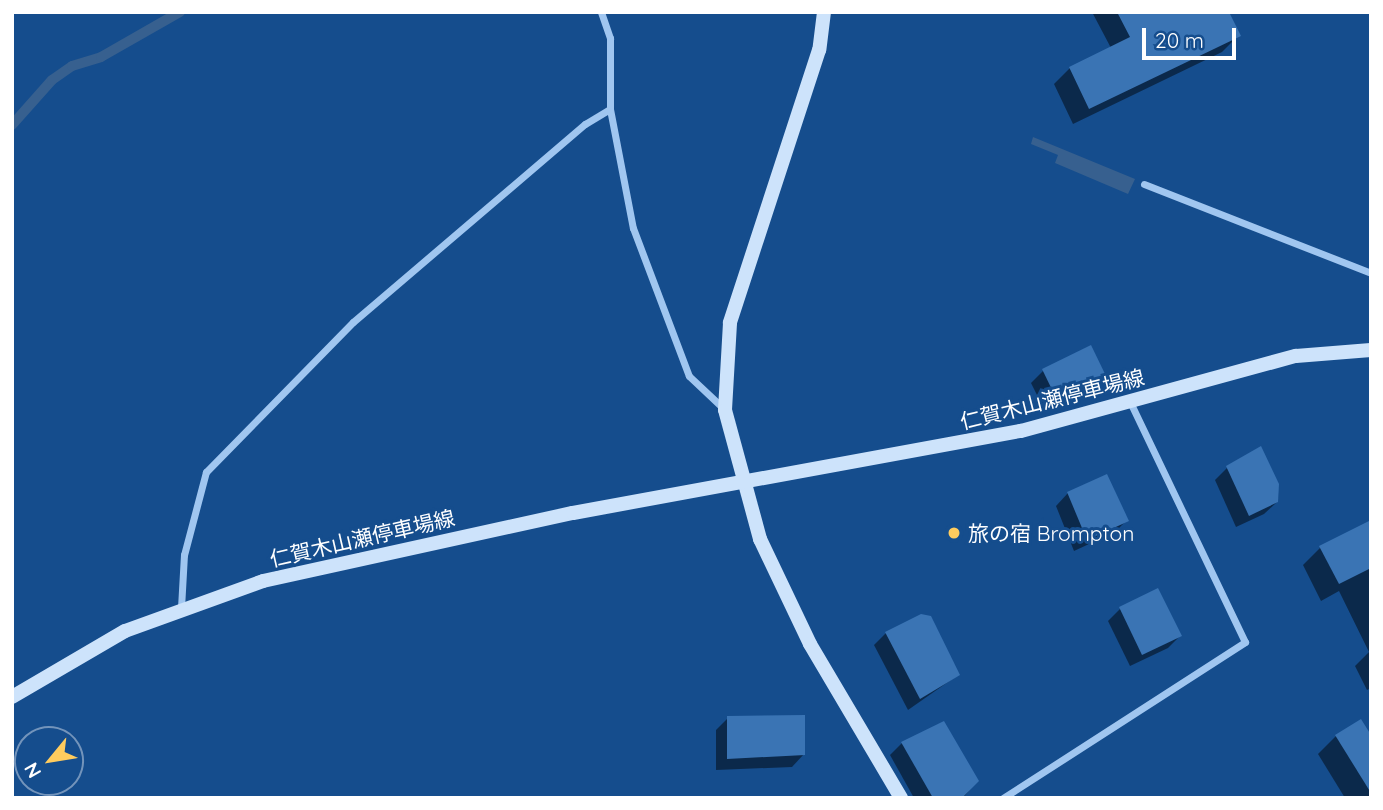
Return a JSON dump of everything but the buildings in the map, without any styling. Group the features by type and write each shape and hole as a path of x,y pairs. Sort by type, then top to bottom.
{"main road":[{"path":"824,12 819,50 730,323 725,410 760,539 810,644 901,798"},
{"name":"仁賀木山瀬停車場線","path":"12,697 125,631 181,608 263,581 478,533 1021,431 1296,356 1371,350"}],"street":[{"path":"601,12 610,38 610,108 634,228 689,376 725,410"},
{"path":"181,608 184,555 206,472 353,322 585,124 610,108"},
{"path":"1144,184 1371,273"},
{"path":"1003,798 1245,642 1130,402"}],"water":[{"path":"1033,137 1135,179 1128,194 1055,163 1058,155 1031,144"}],"waterway":[{"path":"12,125 52,80 72,66 101,57 180,12"}],"place":[{"name":"旅の宿 Brompton","path":"954,533"}]}
